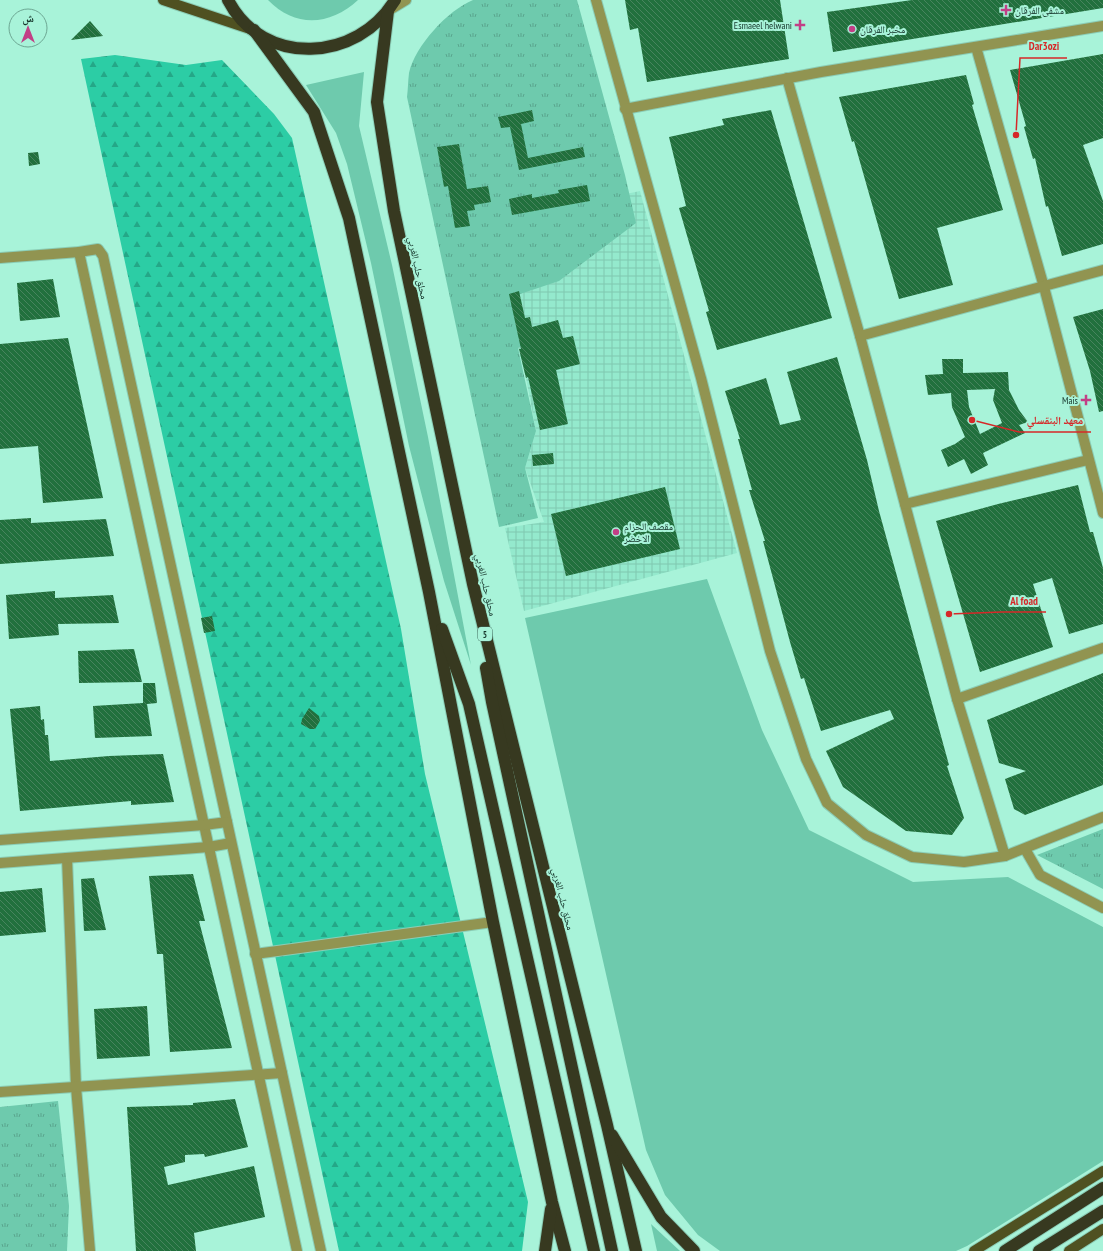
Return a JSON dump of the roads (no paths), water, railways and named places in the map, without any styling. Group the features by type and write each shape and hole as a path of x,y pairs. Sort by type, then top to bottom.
{"highway":[{"path":"228,0 241,18 254,30 270,40 287,46 306,49 325,48 343,44 360,36 376,25 395,0"},
{"name":"محلق حلب الغربي","path":"388,11 377,102 394,211 473,584 607,1125 636,1251"},
{"path":"254,30 314,112 349,218 429,592 493,922 552,1202 565,1251"},
{"path":"473,584 492,702 612,1251"},
{"path":"429,592 469,704 594,1251"},
{"path":"607,1125 661,1218 694,1251"},
{"path":"1005,1251 1103,1188"},
{"path":"545,1251 552,1202"},
{"path":"1039,1251 1103,1211"}],"main road":[{"path":"163,0 254,30"},
{"path":"974,1251 1103,1170"},
{"path":"1069,1251 1103,1229"}],"street":[{"path":"388,11 406,0"},
{"path":"596,0 625,109 701,378 770,651 806,760 827,803 866,835 912,857 964,862 1005,856 1103,817"},
{"path":"625,109 787,78 1103,26"},
{"path":"976,47 1044,287 1103,513"},
{"path":"787,78 860,336 957,699 1005,856"},
{"path":"0,258 79,252 98,249 103,256 321,1251"},
{"path":"79,252 297,1251"},
{"path":"860,336 1103,270"},
{"path":"905,504 1088,460"},
{"path":"957,699 1103,648"},
{"path":"0,840 227,822"},
{"path":"0,863 231,844"},
{"path":"1025,849 1040,875 1103,908"},
{"path":"67,858 76,1087 90,1251"},
{"path":"255,954 493,922"},
{"path":"0,1092 282,1073"}],"place":[{"name":"مشفى الفرقان","path":"1006,10"},
{"name":"Esmaeel helwani","path":"800,25"},
{"name":"مخبر الفرقان","path":"852,29"},
{"name":"Dar3ozi","path":"1016,135"},
{"name":"Mais","path":"1086,400"},
{"name":"معهد البنقسلي","path":"972,420"},
{"name":"مقصف الحزام الاخضر","path":"616,532"},
{"name":"Al foad","path":"949,614"}]}
